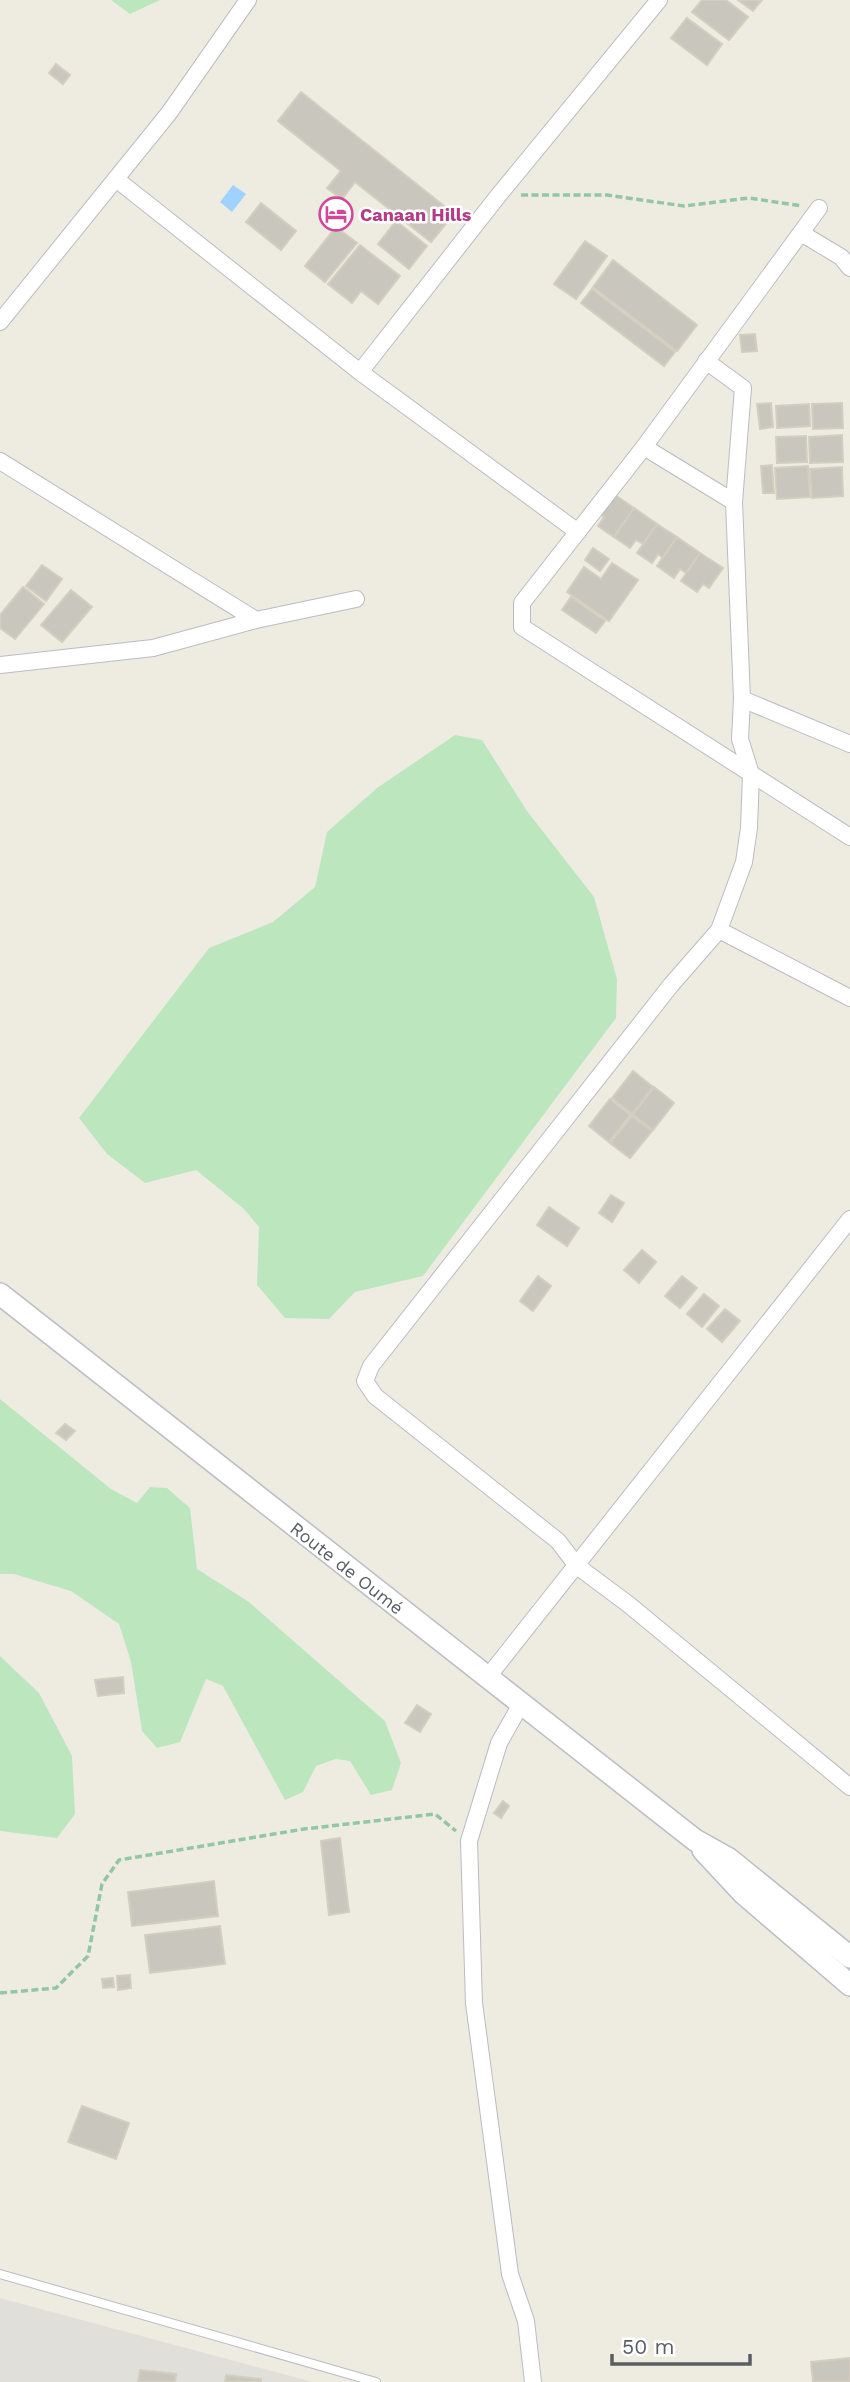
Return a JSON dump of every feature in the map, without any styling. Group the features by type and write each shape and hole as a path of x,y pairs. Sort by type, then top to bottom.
{"main road":[{"name":"Route de Oumé","path":"0,1294 695,1840"},
{"path":"695,1840 729,1859 850,1957"},
{"path":"695,1840 744,1894 850,1984"}],"street":[{"path":"0,322 169,113 248,0"},
{"path":"359,373 498,196 659,0"},
{"path":"116,179 359,373 578,532"},
{"path":"819,208 644,447 522,603 522,627 850,837"},
{"path":"801,233 841,257 850,268"},
{"path":"706,361 743,388 734,502 742,699 740,739 751,774 749,828 744,862 719,930 671,985 414,1311 371,1366 365,1381 375,1396 558,1541 577,1566 628,1604 850,1787"},
{"path":"644,447 734,502"},
{"path":"0,461 256,620"},
{"path":"0,665 153,648 256,620 356,599"},
{"path":"742,699 850,744"},
{"path":"719,930 850,998"},
{"path":"487,1678 850,1219"},
{"path":"521,1704 499,1743 469,1841 474,2003 510,2274 526,2321 533,2382"}],"lane":[{"path":"0,2274 376,2382"}],"path":[{"path":"498,196 554,193 607,195 684,206 749,198 819,208"},
{"path":"0,1993 56,1988 88,1956 102,1884 119,1860 304,1829 435,1814 469,1841"}],"shaded area":[{"path":"0,2298 313,2382 0,2382"}],"green space":[{"path":"111,0 160,0 130,14"},
{"path":"455,735 482,740 527,811 594,897 617,979 616,1018 423,1276 355,1292 329,1319 285,1318 257,1285 259,1227 244,1209 196,1170 145,1183 107,1154 79,1118 209,948 273,922 315,887 327,832 377,788"},
{"path":"0,1399 111,1489 137,1503 150,1487 167,1488 190,1508 197,1569 249,1602 385,1721 401,1763 392,1790 371,1795 350,1761 336,1759 316,1766 303,1792 285,1800 223,1686 206,1679 180,1742 157,1748 142,1731 131,1662 119,1624 71,1591 14,1574 0,1574"},
{"path":"0,1656 39,1693 72,1756 75,1814 57,1838 0,1831"}],"water":[{"path":"233,185 246,194 232,212 220,202"}],"building":[{"path":"702,0 726,0 748,17 729,40 692,12"},
{"path":"738,0 762,0 753,11"},
{"path":"687,18 722,44 707,65 671,38"},
{"path":"56,64 70,75 63,84 49,73"},
{"path":"301,92 454,214 431,242 355,182 342,199 327,188 341,171 278,121"},
{"path":"261,203 296,231 281,250 246,222"},
{"path":"396,221 427,246 409,269 378,244"},
{"path":"336,227 357,243 325,282 305,266"},
{"path":"585,241 607,256 576,299 554,284"},
{"path":"360,245 400,276 378,304 361,291 352,303 328,284"},
{"path":"613,260 697,325 677,351 593,287"},
{"path":"592,289 675,352 664,366 581,303"},
{"path":"755,334 757,351 742,352 740,335"},
{"path":"771,403 773,427 760,429 757,404"},
{"path":"842,403 843,428 813,429 812,404"},
{"path":"809,404 810,426 777,428 776,406"},
{"path":"842,435 843,462 810,463 809,437"},
{"path":"806,436 807,462 777,463 776,437"},
{"path":"772,465 774,493 763,493 761,466"},
{"path":"808,466 810,497 777,499 775,468"},
{"path":"842,467 843,496 812,498 810,469"},
{"path":"612,493 634,508 614,537 598,526 604,517 598,513"},
{"path":"634,508 657,524 643,544 636,540 630,548 614,537"},
{"path":"657,524 677,537 663,558 658,554 652,563 637,553"},
{"path":"677,537 700,553 686,573 680,569 674,578 657,566"},
{"path":"593,548 609,559 600,571 585,560"},
{"path":"700,553 723,568 709,588 703,584 697,592 681,581"},
{"path":"612,563 638,580 609,621 567,592 584,567 601,579"},
{"path":"42,565 62,579 46,601 26,586"},
{"path":"23,587 44,604 15,639 0,628 0,615"},
{"path":"71,590 92,607 62,642 41,625"},
{"path":"571,597 605,621 596,633 562,610"},
{"path":"633,1071 653,1087 632,1114 612,1098"},
{"path":"654,1087 674,1103 653,1130 633,1115"},
{"path":"610,1099 630,1115 609,1142 589,1126"},
{"path":"632,1116 652,1131 630,1158 610,1143"},
{"path":"611,1195 624,1203 612,1222 599,1213"},
{"path":"549,1207 579,1228 567,1246 537,1225"},
{"path":"642,1250 656,1262 639,1283 624,1270"},
{"path":"538,1276 551,1286 533,1311 520,1301"},
{"path":"682,1276 697,1288 680,1308 665,1296"},
{"path":"704,1294 719,1306 702,1327 687,1314"},
{"path":"725,1309 740,1321 722,1342 707,1329"},
{"path":"65,1424 75,1431 66,1440 56,1433"},
{"path":"123,1677 124,1693 98,1696 95,1680"},
{"path":"417,1705 431,1714 420,1732 405,1723"},
{"path":"503,1801 509,1806 501,1818 494,1813"},
{"path":"340,1838 349,1912 329,1915 321,1841"},
{"path":"214,1881 218,1916 132,1926 128,1892"},
{"path":"220,1926 225,1964 150,1973 145,1935"},
{"path":"130,1975 131,1988 118,1990 117,1976"},
{"path":"113,1978 114,1987 103,1988 102,1979"},
{"path":"82,2106 129,2123 116,2159 68,2142"},
{"path":"850,2358 850,2382 813,2382 811,2362"},
{"path":"140,2370 176,2374 175,2382 138,2382"},
{"path":"226,2375 261,2379 261,2382 225,2382"}],"place":[{"name":"Canaan Hills","path":"336,214"}]}
